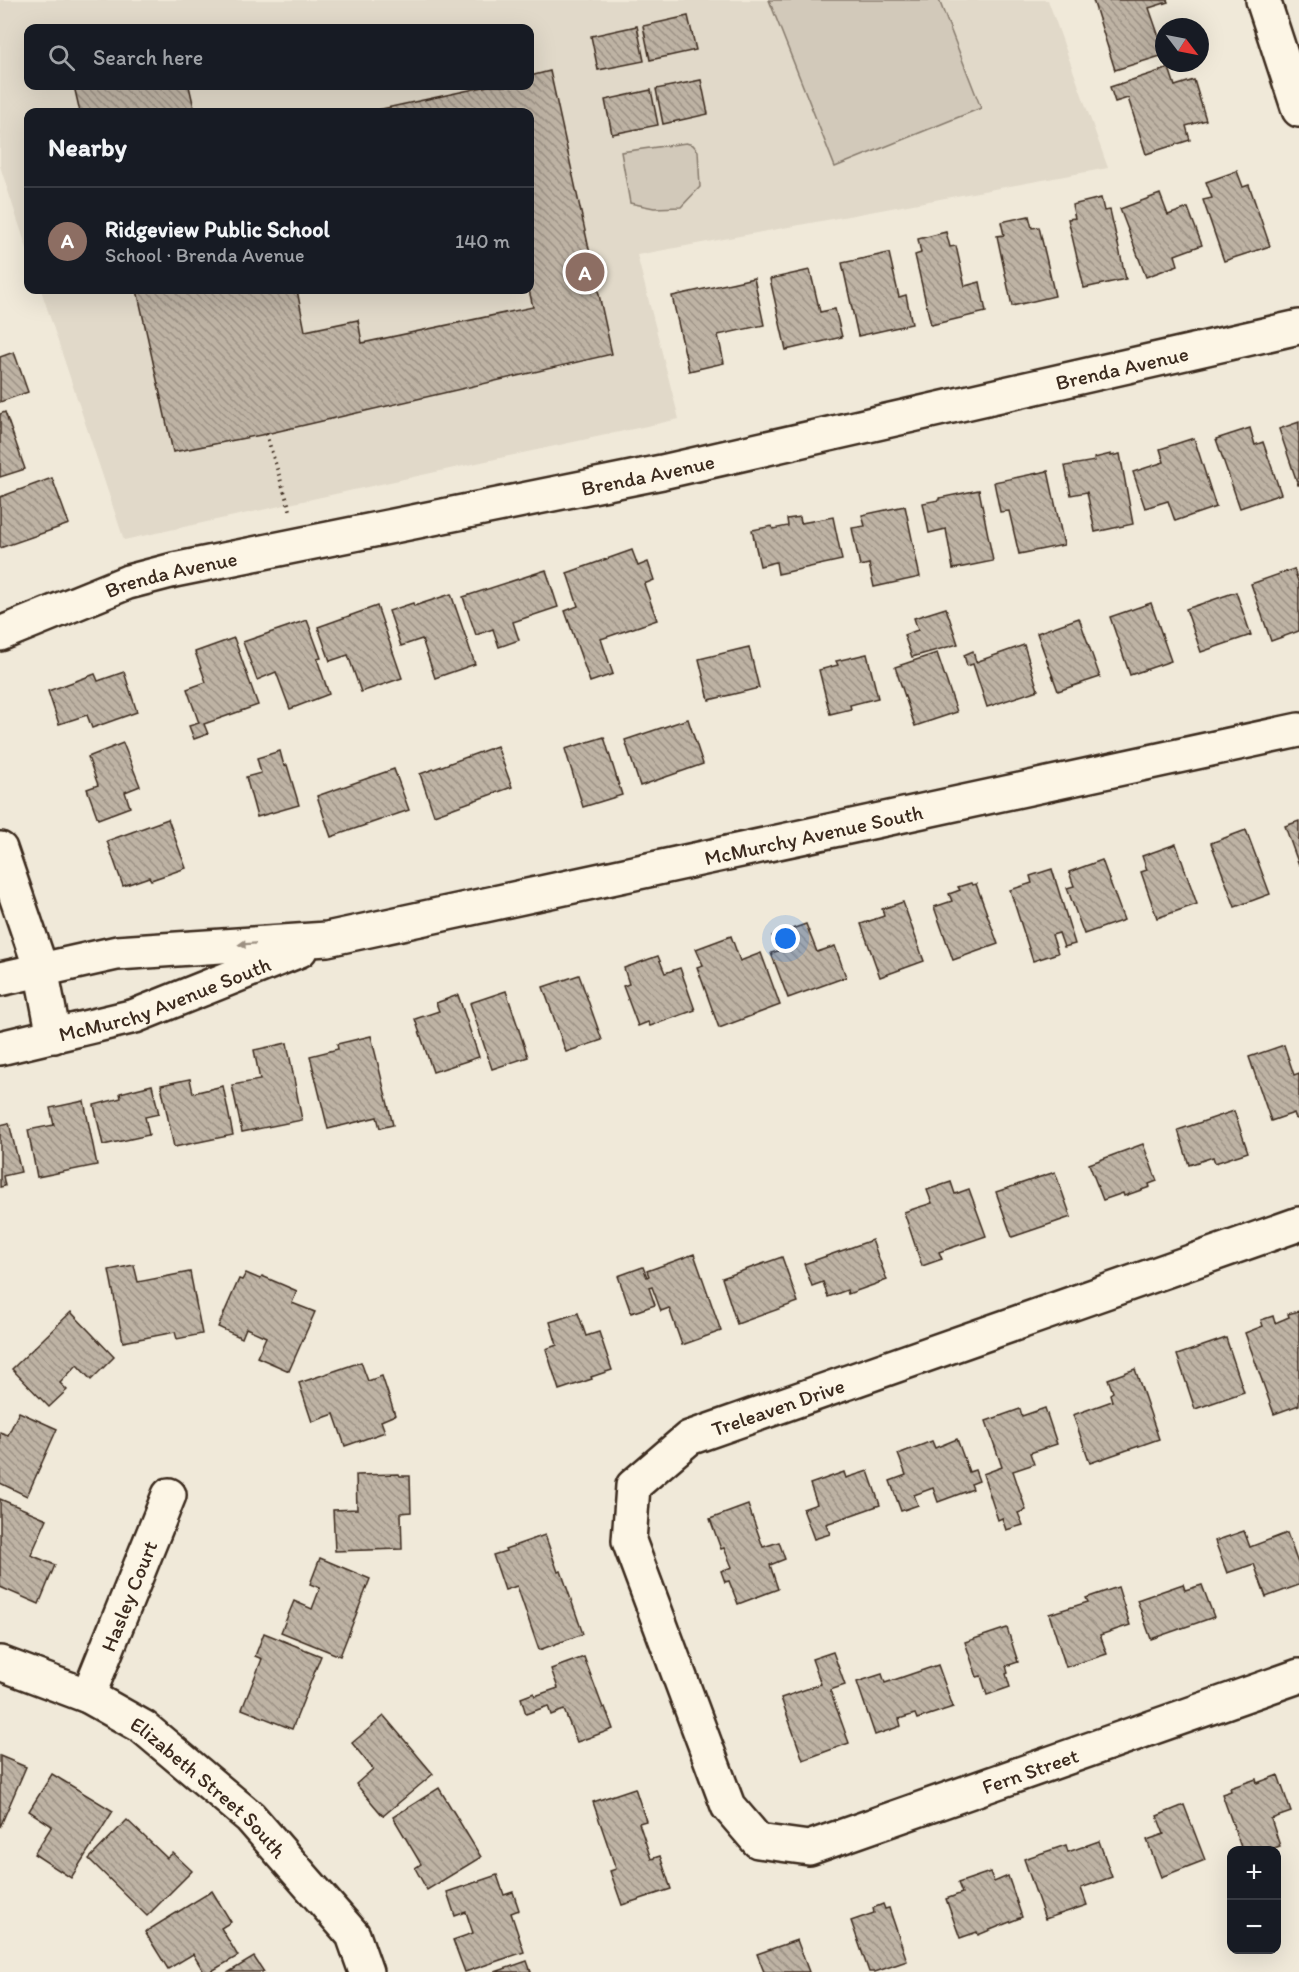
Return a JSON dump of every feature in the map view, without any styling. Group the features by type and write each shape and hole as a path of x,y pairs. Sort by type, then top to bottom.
{"street":[{"path":"1263,0 1299,110"},
{"name":"Brenda Avenue","path":"0,634 128,582 662,472 1299,327"},
{"name":"McMurchy Avenue South","path":"0,979 117,953 327,939 1299,730"},
{"path":"0,849 41,969 54,1036"},
{"name":"McMurchy Avenue South","path":"0,1048 135,1016 327,939"},
{"name":"Treleaven Drive","path":"758,1841 728,1806 629,1541 633,1486 689,1438 1299,1224"},
{"name":"Hasley Court","path":"88,1696 169,1495"},
{"name":"Elizabeth Street South","path":"0,1663 88,1696 144,1726 250,1817 353,1935 366,1972"},
{"name":"Fern Street","path":"758,1841 809,1848 1299,1676"}],"path":[{"path":"266,434 300,545"}],"shaded area":[{"path":"0,0 1048,0 1108,168 637,255 679,419 124,540 42,294 534,294 534,108 24,108 24,240 0,166"},
{"path":"769,0 939,0 981,108 835,167"},
{"path":"686,143 693,145 698,151 700,187 681,207 654,208 630,203 621,152"}],"building":[{"path":"1093,0 1167,0 1168,2 1149,8 1155,25 1155,58 1115,70"},
{"path":"688,16 696,50 650,60 643,26"},
{"path":"637,26 644,61 598,70 591,36"},
{"path":"550,71 612,354 266,434 173,452 138,294 298,294 305,331 358,320 362,343 533,307 530,294 534,294 534,108 386,108 470,90 534,90 534,75"},
{"path":"1157,72 1170,72 1175,86 1194,80 1206,120 1186,126 1190,140 1146,154 1128,98 1115,102 1110,87"},
{"path":"701,80 708,114 663,124 656,89"},
{"path":"75,90 190,90 194,108 79,108"},
{"path":"651,90 658,125 612,134 605,100"},
{"path":"1237,171 1243,187 1249,185 1270,246 1224,261 1203,200 1212,198 1206,182"},
{"path":"1160,194 1168,215 1188,208 1202,245 1175,255 1178,265 1146,277 1120,209"},
{"path":"1101,198 1104,211 1110,210 1126,279 1084,288 1068,219 1075,218 1072,205"},
{"path":"1029,216 1032,228 1039,227 1055,296 1012,306 997,236 1004,235 1001,222"},
{"path":"946,232 950,247 956,246 965,286 980,282 986,312 931,325 915,255 921,253 918,239"},
{"path":"889,253 899,297 906,295 912,324 858,336 842,263"},
{"path":"810,270 820,312 835,309 842,337 786,350 770,279"},
{"path":"754,278 764,325 718,335 724,363 689,371 672,296"},
{"path":"14,352 28,392 0,402 0,357"},
{"path":"5,412 25,469 0,477 0,414"},
{"path":"1299,422 1299,485 1298,485 1279,429"},
{"path":"1250,428 1255,445 1263,442 1281,494 1240,508 1216,439"},
{"path":"1194,438 1216,507 1175,521 1168,501 1145,508 1133,472 1164,462 1160,449"},
{"path":"1111,454 1111,456 1120,454 1133,524 1095,532 1087,492 1071,495 1065,466 1095,461 1094,458"},
{"path":"1048,471 1064,545 1019,554 1009,511 1000,512 994,482"},
{"path":"52,478 69,524 0,548 0,497"},
{"path":"979,490 993,561 953,569 946,529 929,533 923,503"},
{"path":"905,506 920,577 874,587 869,564 860,566 852,528 865,526 862,515"},
{"path":"800,517 801,523 833,517 842,560 778,574 776,562 760,566 752,530 788,526 787,519"},
{"path":"632,550 638,566 648,562 654,580 644,584 657,620 601,639 613,674 590,682 565,611 578,606 567,573"},
{"path":"1294,569 1299,584 1299,631 1271,641 1251,584"},
{"path":"546,570 558,607 513,622 519,640 499,647 493,629 476,635 463,597"},
{"path":"1236,592 1251,635 1201,652 1186,609"},
{"path":"451,594 475,664 435,678 422,639 401,646 389,611"},
{"path":"1151,603 1171,661 1130,675 1110,617"},
{"path":"377,606 402,678 361,692 348,655 330,661 318,627"},
{"path":"946,608 958,644 912,657 904,635 918,630 914,618"},
{"path":"1079,618 1100,677 1058,691 1037,633"},
{"path":"307,620 321,658 317,659 329,694 290,709 276,672 257,680 243,642"},
{"path":"234,638 258,705 204,724 208,734 194,739 189,726 199,723 187,689 206,682 195,652"},
{"path":"1024,645 1038,690 987,707 973,664 967,666 964,655 973,651 976,662"},
{"path":"749,647 759,688 709,700 699,659"},
{"path":"937,653 957,712 915,726 895,667"},
{"path":"867,654 878,698 850,705 851,709 830,714 819,670 838,665 836,661"},
{"path":"124,672 137,712 92,728 87,715 59,724 48,691 95,674 98,681"},
{"path":"688,719 703,764 640,786 625,740"},
{"path":"604,737 622,795 583,807 565,749"},
{"path":"123,743 140,786 125,792 130,807 98,819 87,789 98,785 88,757"},
{"path":"497,746 512,787 434,815 420,774"},
{"path":"280,751 284,766 287,765 299,805 257,817 246,777 261,773 257,758"},
{"path":"394,769 409,810 331,837 317,796"},
{"path":"168,819 186,868 151,880 149,877 123,886 107,841"},
{"path":"1299,821 1299,865 1285,826"},
{"path":"1246,830 1270,894 1235,907 1211,843"},
{"path":"1176,844 1197,904 1157,918 1141,872 1147,870 1142,856"},
{"path":"1102,860 1124,920 1084,934 1067,888 1074,886 1069,872"},
{"path":"1052,869 1075,944 1064,947 1059,933 1052,935 1058,953 1033,961 1010,890 1032,883 1030,876"},
{"path":"971,883 976,884 998,944 953,960 934,907 952,901 949,894 960,890 958,887"},
{"path":"903,902 924,961 880,977 861,924 884,916 882,909"},
{"path":"806,924 817,952 835,946 846,977 788,998 771,953 778,951 772,936"},
{"path":"731,936 740,961 761,953 780,1005 719,1028 697,967 703,965 696,949"},
{"path":"658,956 665,973 680,968 695,1010 650,1026 648,1022 638,1026 623,986 629,984 624,968"},
{"path":"579,975 602,1040 566,1052 543,987"},
{"path":"506,991 528,1057 492,1069 470,1003"},
{"path":"458,995 479,1057 433,1072 415,1019 439,1011 436,1003"},
{"path":"371,1036 393,1125 380,1128 377,1117 328,1129 310,1056 338,1049 337,1044"},
{"path":"287,1043 302,1120 242,1132 232,1085 260,1080 254,1050"},
{"path":"1284,1045 1294,1075 1299,1073 1299,1118 1296,1119 1294,1113 1271,1121 1249,1057"},
{"path":"190,1079 193,1093 223,1086 233,1135 174,1147 161,1085"},
{"path":"152,1085 159,1114 145,1117 149,1135 103,1145 94,1105 121,1098 120,1093"},
{"path":"84,1101 97,1165 37,1177 28,1130 54,1125 50,1108"},
{"path":"1234,1111 1248,1152 1215,1163 1213,1157 1189,1165 1178,1130"},
{"path":"9,1123 21,1172 3,1176 5,1186 0,1187 0,1125"},
{"path":"1143,1144 1157,1181 1149,1184 1150,1187 1103,1200 1089,1164"},
{"path":"1055,1172 1071,1217 1012,1237 996,1192"},
{"path":"951,1182 955,1194 969,1189 986,1236 939,1252 942,1259 922,1266 904,1212 932,1203 927,1190"},
{"path":"872,1240 887,1280 848,1294 847,1290 828,1297 823,1282 812,1286 804,1264"},
{"path":"694,1254 721,1331 682,1345 669,1308 661,1311 652,1287 649,1288 655,1305 631,1313 618,1276 643,1267 647,1277 649,1276 647,1271"},
{"path":"782,1257 798,1302 737,1324 722,1278"},
{"path":"134,1265 138,1282 190,1272 202,1334 177,1339 175,1332 123,1342 109,1270"},
{"path":"246,1273 260,1279 262,1276 297,1291 292,1303 315,1312 289,1371 257,1357 266,1337 246,1328 242,1338 218,1327 239,1279 242,1280"},
{"path":"1299,1311 1299,1405 1274,1414 1245,1333 1263,1326 1261,1320 1273,1316 1275,1323 1289,1317 1288,1314"},
{"path":"71,1312 114,1357 91,1380 77,1365 60,1383 67,1390 49,1407 12,1369"},
{"path":"578,1313 586,1336 599,1332 612,1370 559,1390 546,1349 557,1345 550,1322"},
{"path":"1226,1338 1244,1392 1195,1409 1177,1355"},
{"path":"361,1362 368,1381 382,1376 395,1415 381,1421 385,1432 345,1446 334,1414 312,1422 299,1383"},
{"path":"1135,1369 1159,1439 1090,1463 1073,1415 1112,1401 1110,1394 1113,1392 1108,1379"},
{"path":"1045,1408 1057,1444 1030,1453 1034,1464 1013,1471 1026,1510 1018,1513 1023,1525 1006,1530 1002,1518 998,1520 983,1474 1002,1467 986,1421 1020,1409 1022,1416"},
{"path":"19,1412 57,1429 27,1496 0,1483 0,1432 8,1435"},
{"path":"957,1439 969,1472 975,1470 979,1481 971,1484 973,1489 938,1502 933,1488 914,1495 918,1505 901,1511 890,1481 906,1475 898,1454 932,1441 935,1448"},
{"path":"868,1471 880,1505 826,1524 830,1534 814,1539 803,1509 817,1504 810,1484 844,1472 846,1478"},
{"path":"356,1475 410,1476 411,1512 401,1513 402,1549 335,1551 333,1510 357,1509"},
{"path":"0,1499 47,1519 31,1555 55,1565 39,1604 0,1587"},
{"path":"748,1505 763,1547 779,1542 785,1559 770,1565 778,1589 738,1604 729,1581 725,1582 721,1571 732,1567 724,1548 721,1549 710,1519"},
{"path":"1244,1531 1250,1547 1287,1533 1299,1566 1299,1585 1266,1597 1254,1564 1227,1573 1215,1541"},
{"path":"545,1535 558,1572 561,1571 583,1634 539,1650 517,1586 505,1590 493,1555"},
{"path":"320,1558 370,1579 340,1656 281,1632 294,1601 312,1609 320,1588 310,1584"},
{"path":"1183,1584 1185,1590 1202,1585 1214,1617 1151,1639 1137,1600"},
{"path":"1118,1587 1130,1625 1100,1635 1107,1654 1066,1667 1049,1614 1088,1602 1086,1598"},
{"path":"1007,1628 1018,1662 1006,1666 1010,1687 987,1695 981,1676 977,1677 965,1642"},
{"path":"264,1633 321,1656 292,1729 242,1709 262,1659 255,1656"},
{"path":"833,1652 845,1685 830,1690 849,1743 803,1760 781,1698 821,1684 812,1659"},
{"path":"584,1657 613,1729 577,1742 564,1710 551,1715 548,1706 526,1714 521,1698 558,1688 551,1669"},
{"path":"938,1665 953,1707 917,1719 915,1714 899,1719 901,1726 875,1735 857,1682 882,1674 885,1683"},
{"path":"384,1716 433,1774 383,1816 356,1784 373,1769 352,1743"},
{"path":"0,1756 26,1767 0,1827"},
{"path":"52,1774 113,1811 71,1878 34,1854 52,1826 29,1811"},
{"path":"1278,1775 1291,1812 1271,1819 1280,1846 1241,1846 1222,1794 1231,1791 1230,1788 1256,1779 1257,1783"},
{"path":"439,1788 481,1857 427,1890 415,1868 421,1864 393,1817"},
{"path":"635,1788 646,1821 639,1823 651,1859 660,1856 671,1889 622,1905 610,1871 616,1869 593,1802"},
{"path":"1184,1805 1205,1860 1161,1877 1147,1840 1164,1834 1157,1816"},
{"path":"127,1820 167,1858 173,1853 192,1871 147,1916 89,1859"},
{"path":"1099,1841 1112,1877 1081,1888 1087,1905 1045,1919 1024,1859 1066,1845 1068,1852"},
{"path":"990,1872 994,1882 1008,1876 1022,1917 978,1935 977,1932 960,1938 946,1899 962,1893 958,1883"},
{"path":"497,1875 504,1895 513,1892 519,1910 511,1913 524,1952 465,1972 453,1940 473,1933 466,1912 455,1916 447,1892"},
{"path":"212,1891 231,1922 221,1928 238,1956 210,1972 204,1972 193,1954 168,1969 145,1932"},
{"path":"883,1904 885,1909 889,1908 907,1961 869,1972 851,1921 874,1913 873,1908"},
{"path":"797,1940 809,1972 764,1972 757,1954"},
{"path":"254,1957 264,1972 229,1972"},
{"path":"527,1961 531,1972 495,1972"}],"place":[{"name":"Ridgeview Public School","path":"585,272"}]}
